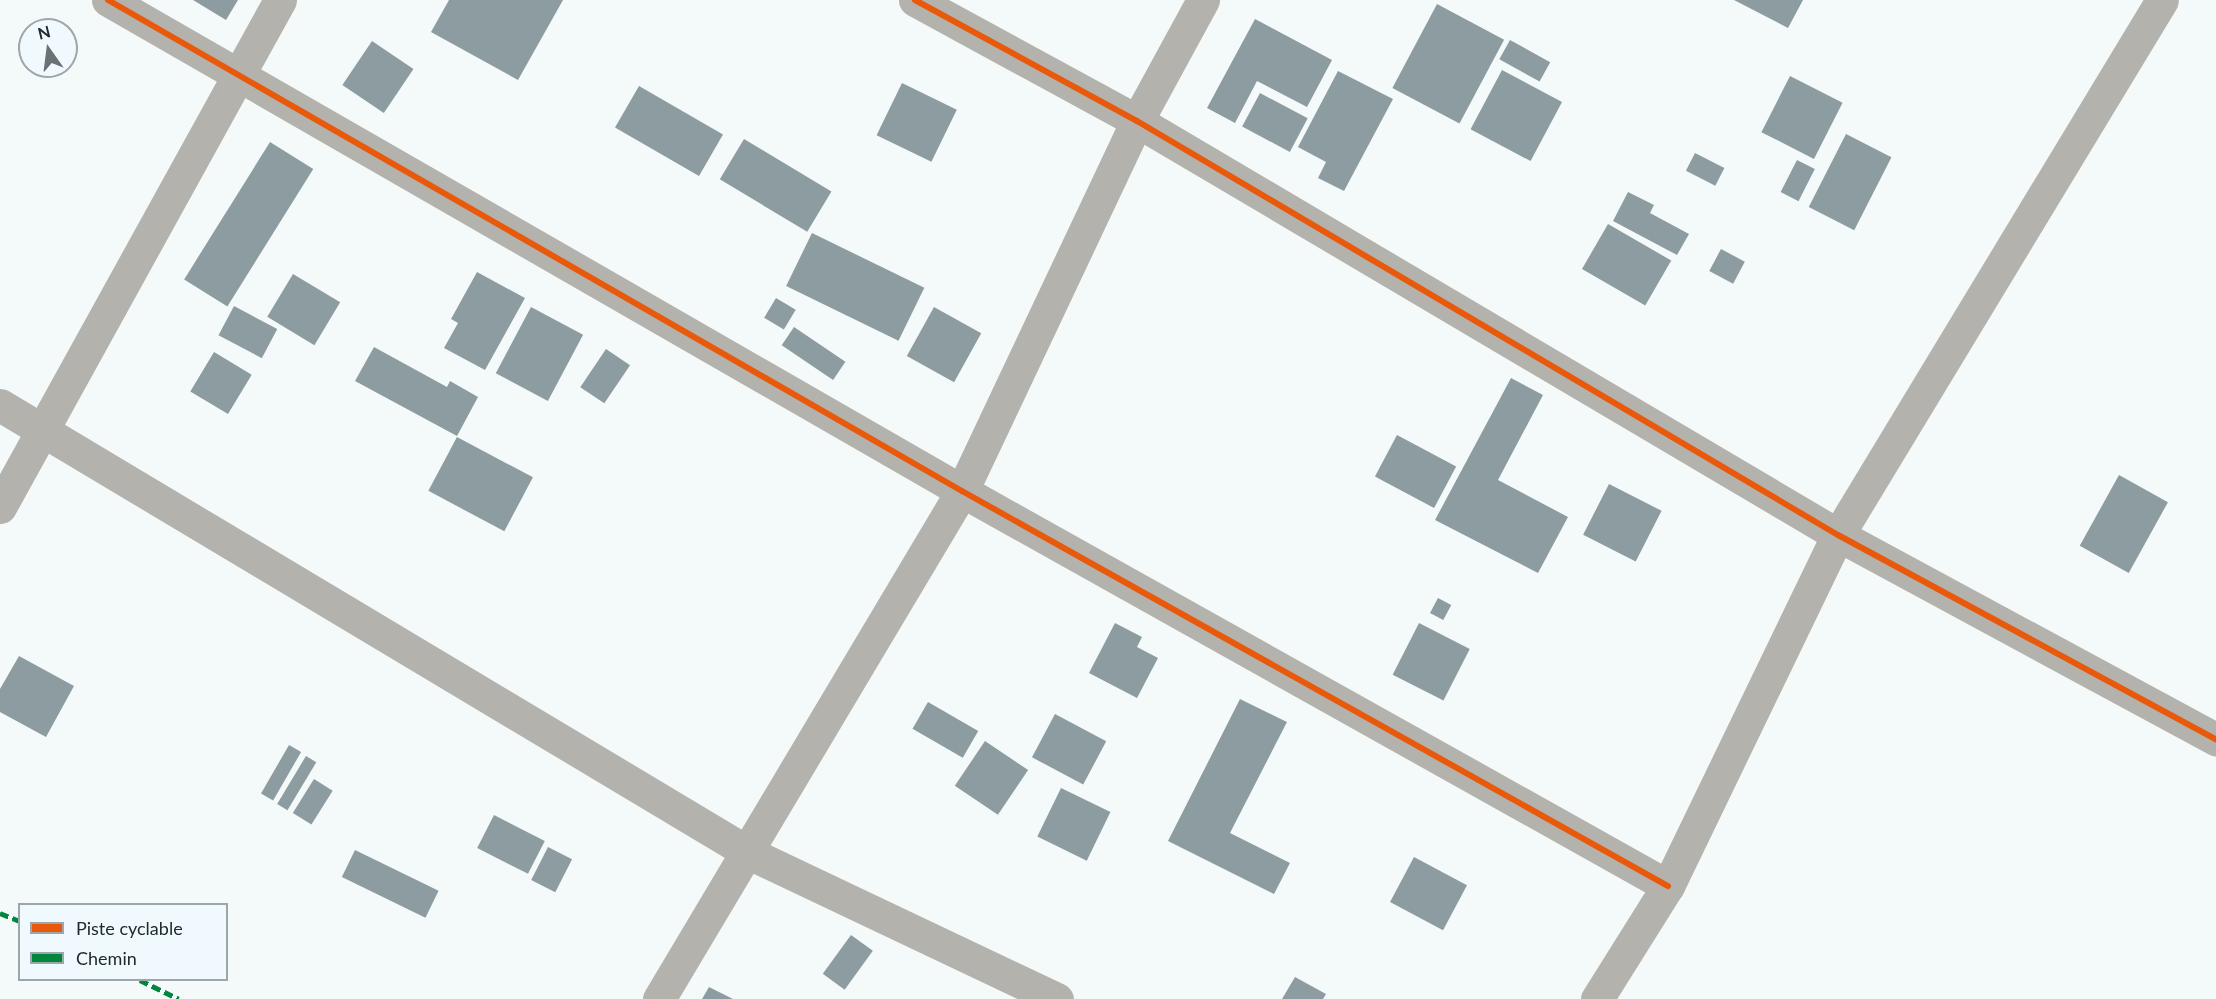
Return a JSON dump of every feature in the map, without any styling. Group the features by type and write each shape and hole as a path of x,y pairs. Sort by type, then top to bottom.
{"street":[{"path":"108,0 241,74 962,491 1668,886"},
{"path":"0,507 280,0"},
{"path":"915,0 1137,121 1838,535 2216,739"},
{"path":"659,999 749,853 962,491 1137,121 1203,0"},
{"path":"1597,999 1668,886 1838,535 2162,0"},
{"path":"0,405 45,429 749,853 1057,999"}],"building":[{"path":"193,0 238,0 226,20"},
{"path":"449,0 563,0 518,80 431,32"},
{"path":"1734,0 1803,0 1788,28"},
{"path":"1437,4 1504,40 1460,124 1392,88"},
{"path":"1255,19 1332,60 1307,107 1257,81 1235,123 1207,108"},
{"path":"1510,40 1550,62 1540,82 1499,59"},
{"path":"372,41 413,69 384,113 342,85"},
{"path":"1502,70 1562,102 1531,161 1471,129"},
{"path":"1338,71 1393,99 1344,191 1318,178 1326,162 1298,147"},
{"path":"1790,76 1843,103 1814,159 1761,132"},
{"path":"902,83 957,110 931,162 877,135"},
{"path":"639,86 723,134 699,176 615,128"},
{"path":"1260,93 1308,118 1290,152 1242,127"},
{"path":"1846,134 1891,157 1854,230 1809,207"},
{"path":"744,139 831,192 807,232 720,179"},
{"path":"270,142 313,169 227,306 184,279"},
{"path":"1695,153 1724,168 1715,186 1686,171"},
{"path":"1797,160 1815,169 1798,201 1781,192"},
{"path":"1628,192 1654,205 1650,213 1689,234 1677,255 1613,221"},
{"path":"1608,224 1671,260 1645,306 1582,269"},
{"path":"812,233 924,288 898,341 786,286"},
{"path":"1721,249 1745,262 1733,284 1709,271"},
{"path":"477,272 525,298 485,370 444,348 458,323 451,319"},
{"path":"293,274 340,302 314,345 267,317"},
{"path":"776,298 796,310 784,330 764,318"},
{"path":"234,306 277,329 262,358 219,335"},
{"path":"531,307 583,335 548,401 496,373"},
{"path":"934,307 981,333 954,382 907,356"},
{"path":"794,327 845,362 833,380 782,345"},
{"path":"374,347 447,387 450,381 478,397 457,436 355,381"},
{"path":"606,349 630,365 604,403 580,387"},
{"path":"214,352 252,375 228,414 190,391"},
{"path":"1511,378 1543,395 1498,480 1568,517 1538,573 1435,520"},
{"path":"1397,435 1456,466 1434,508 1375,476"},
{"path":"457,437 533,477 504,531 428,491"},
{"path":"2119,475 2168,502 2129,573 2080,546"},
{"path":"1609,484 1662,511 1636,562 1583,535"},
{"path":"1438,598 1451,605 1443,620 1430,613"},
{"path":"1115,623 1142,637 1137,647 1158,658 1137,698 1089,673"},
{"path":"1419,623 1470,649 1443,701 1393,675"},
{"path":"19,656 74,686 46,737 0,712 0,689"},
{"path":"1240,699 1287,722 1230,833 1290,863 1274,894 1168,841"},
{"path":"928,702 978,731 963,758 912,729"},
{"path":"1055,714 1106,741 1083,784 1032,757"},
{"path":"985,741 1028,770 998,815 955,786"},
{"path":"289,745 301,752 273,800 261,793"},
{"path":"306,756 316,762 287,810 277,804"},
{"path":"314,779 333,791 311,825 293,813"},
{"path":"1061,788 1110,812 1087,861 1037,837"},
{"path":"494,815 545,841 528,874 477,848"},
{"path":"548,847 572,859 555,892 531,880"},
{"path":"355,850 439,891 425,918 342,877"},
{"path":"1414,857 1467,885 1443,930 1390,902"},
{"path":"851,935 873,951 845,990 823,974"},
{"path":"1295,977 1326,994 1323,999 1282,999"},
{"path":"709,987 733,999 702,999"}],"marked path":[{"path":"0,913 18,920"},
{"path":"142,981 179,999"}],"cycle path":[{"path":"108,0 962,491 1668,886"},
{"path":"915,0 1137,121 1838,535 2216,739"}]}
